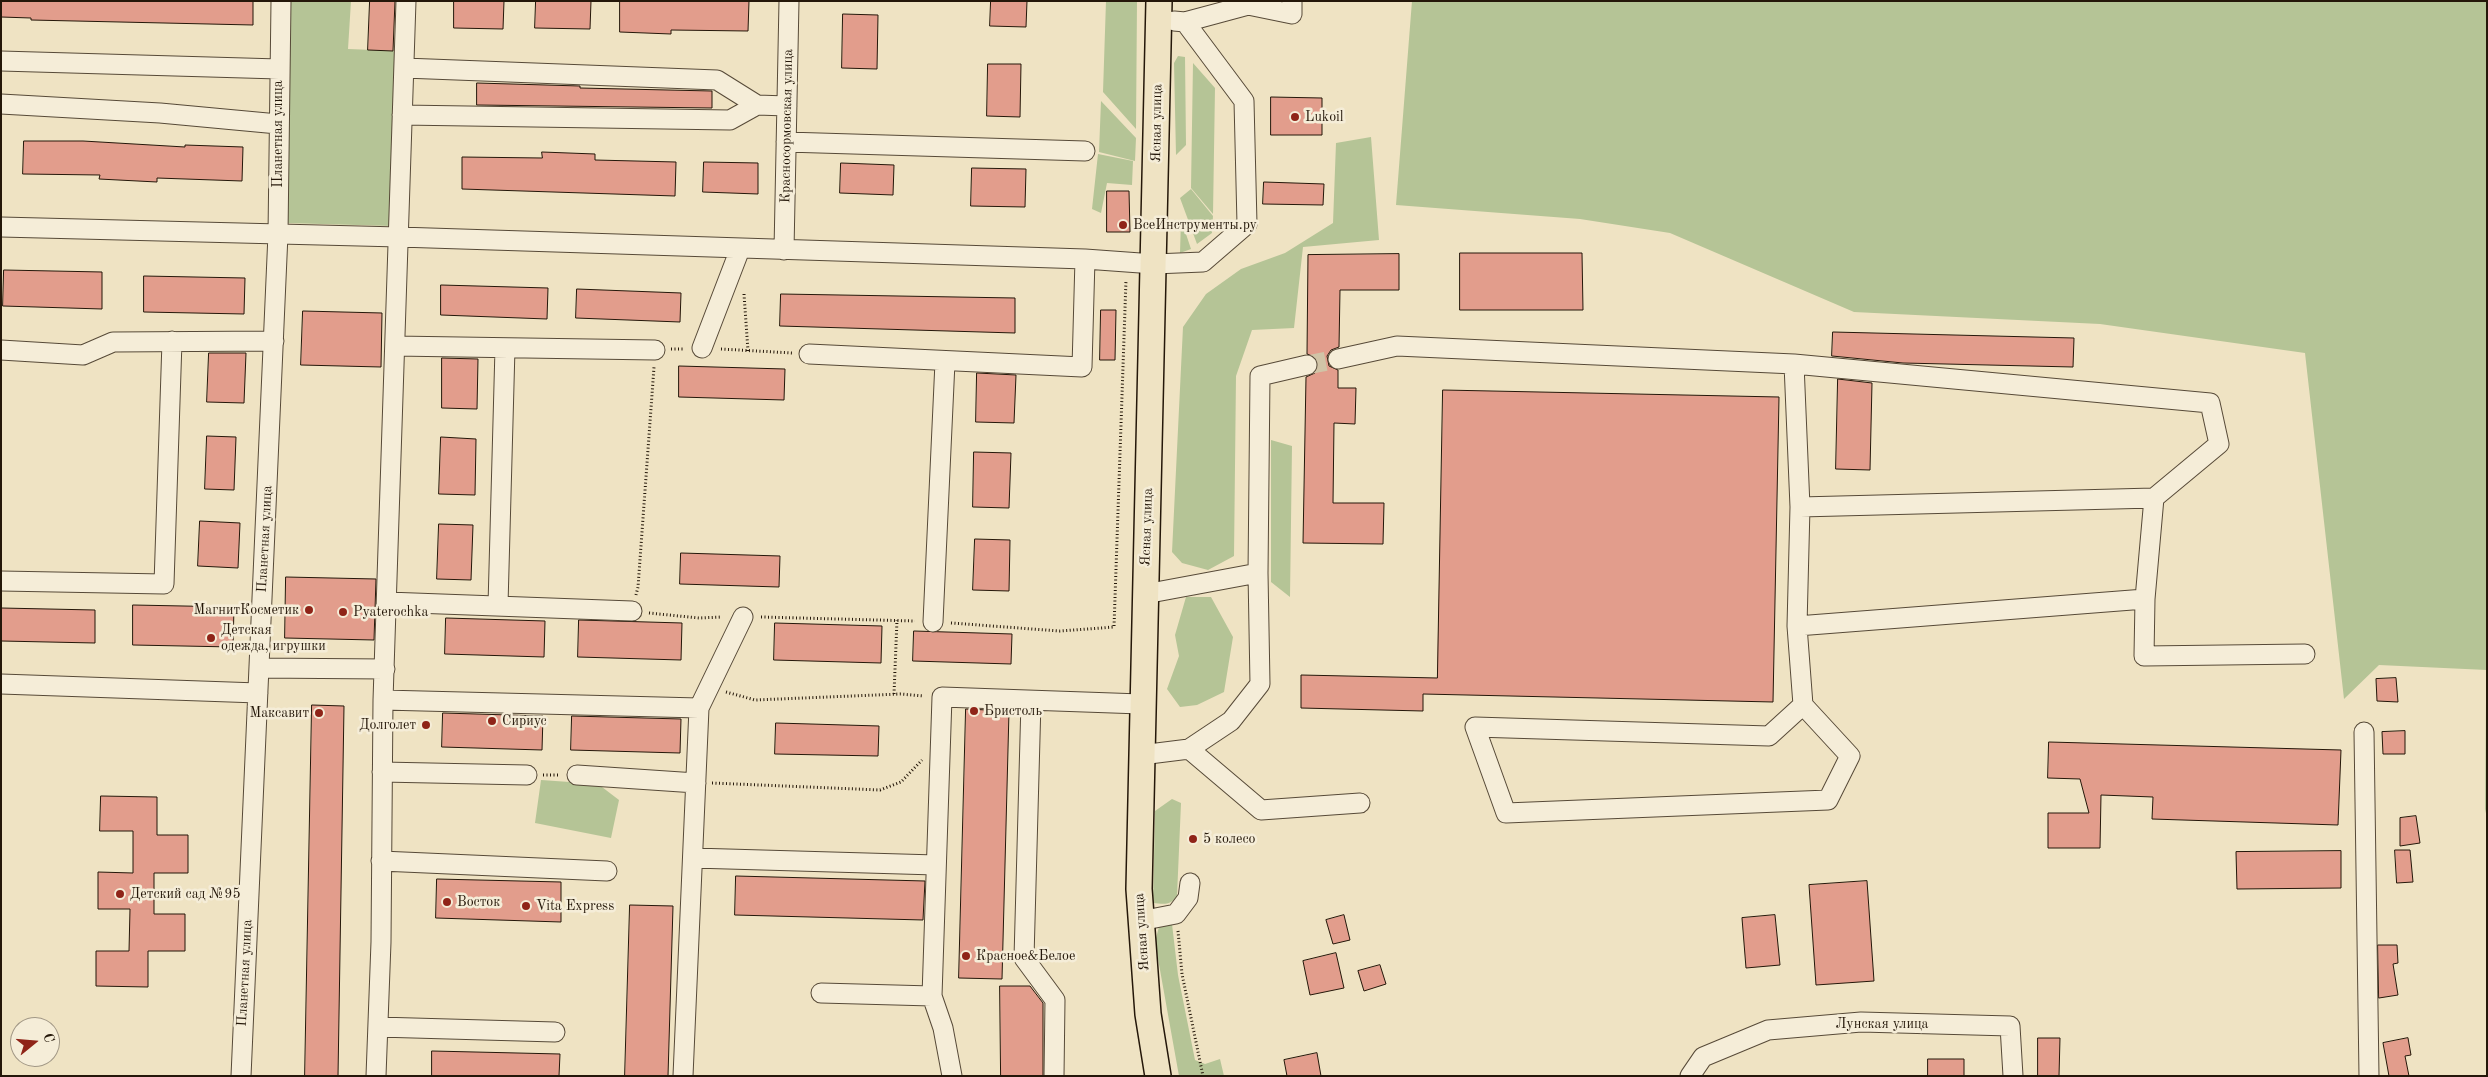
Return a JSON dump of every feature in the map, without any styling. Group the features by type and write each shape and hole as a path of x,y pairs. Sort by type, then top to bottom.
{"main road":[{"name":"Ясная улица","path":"1152,1068 1139,889 1159,10"}],"street":[{"name":"Планетная улица","path":"241,1076 278,234 278,69 281,1"},
{"path":"376,1076 383,700 406,1"},
{"name":"Красносормовская улица","path":"784,250 789,1"},
{"path":"1185,22 1248,5 1292,14 1292,1"},
{"path":"1,227 398,237 1084,259 1154,264 1203,262 1247,224 1244,101 1185,22 1159,10"},
{"path":"1,61 278,69"},
{"path":"404,68 717,80 757,105 787,106"},
{"path":"1,104 150,112 278,124"},
{"path":"402,115 730,120 757,105"},
{"path":"786,142 1085,152"},
{"path":"702,348 740,249"},
{"path":"809,354 945,362 1082,367 1084,259"},
{"path":"1,581 164,584 172,341"},
{"path":"1,350 83,355 114,342 274,341"},
{"path":"395,346 654,350"},
{"path":"1338,359 1397,346 1794,364 2210,403 2219,444 2154,498 1800,507"},
{"path":"498,605 505,348"},
{"path":"933,622 945,362"},
{"path":"1794,364 1800,507 1797,626 1802,705 1850,756 1828,800 1506,812 1475,727 1769,736 1802,705"},
{"path":"1141,755 1189,749 1231,721 1260,684 1258,573 1260,376 1306,365"},
{"path":"2154,498 2146,598 2144,656 2305,654"},
{"path":"1145,594 1258,573"},
{"path":"1797,626 2146,598"},
{"path":"387,602 632,611"},
{"path":"683,1076 694,858 699,708 742,617"},
{"path":"259,668 385,669"},
{"path":"1,684 258,693"},
{"path":"952,1076 943,1028 932,996 942,697 1142,704"},
{"path":"383,700 699,708"},
{"path":"1031,701 1024,958 1055,1000 1054,1076"},
{"path":"2364,732 2369,1076"},
{"path":"1189,749 1261,810 1360,803"},
{"path":"382,772 528,775"},
{"path":"576,775 696,783"},
{"path":"694,858 936,865"},
{"path":"381,861 606,871"},
{"path":"1140,921 1176,914 1188,898 1190,884"},
{"path":"820,993 932,996"},
{"name":"Лунская улица","path":"1690,1076 1703,1057 1768,1030 1861,1022 2010,1026 2013,1076"},
{"path":"378,1027 555,1032"}],"path":[{"path":"809,354 702,348 654,350 638,586 632,611 699,618 897,620 1060,631 1114,628 1127,262"},
{"path":"743,286 748,351"},
{"path":"894,694 897,620"},
{"path":"709,687 755,700 894,694 942,697"},
{"path":"696,783 880,790 902,782 941,739"},
{"path":"528,775 576,775"},
{"path":"1176,914 1182,974 1203,1076"}],"green space":[{"path":"288,1 351,1 348,49 399,51 392,226 285,223"},
{"path":"1106,1 1137,1 1136,129 1103,92"},
{"path":"1412,1 2487,1 2487,670 2379,665 2344,699 2305,353 2100,324 1854,312 1670,233 1580,219 1396,205"},
{"path":"1178,56 1185,57 1186,145 1176,155 1174,63"},
{"path":"1193,63 1215,88 1213,214 1191,188"},
{"path":"1101,101 1136,138 1135,161 1099,152"},
{"path":"1371,137 1379,240 1303,247 1294,328 1252,330 1236,376 1234,556 1208,570 1182,563 1172,552 1183,327 1206,294 1241,269 1285,253 1333,223 1336,143"},
{"path":"1098,154 1133,161 1132,185 1107,183 1101,213 1092,209"},
{"path":"1191,189 1213,216 1212,233 1197,244 1180,198"},
{"path":"1181,219 1191,249 1180,253"},
{"path":"1271,440 1292,446 1290,597 1271,582"},
{"path":"1186,597 1211,597 1233,637 1224,692 1197,705 1180,707 1167,689 1179,656 1175,635"},
{"path":"2487,702 2487,818 2485,809"},
{"path":"541,780 598,784 619,800 611,838 535,823"},
{"path":"1172,799 1181,803 1177,896 1169,903 1153,903 1155,811"},
{"path":"1160,923 1172,924 1178,975 1195,1060 1205,1064 1220,1059 1224,1076 1179,1076 1155,942"}],"building":[{"path":"1,1 253,1 253,25 31,20 31,18 1,17"},
{"path":"370,1 395,1 393,51 368,50"},
{"path":"454,1 504,1 503,29 454,28"},
{"path":"536,1 591,1 590,29 535,28"},
{"path":"620,1 749,1 748,31 671,30 671,34 620,32"},
{"path":"991,1 1027,1 1026,27 990,26"},
{"path":"843,14 878,15 877,69 842,68"},
{"path":"988,64 1021,64 1020,117 987,116"},
{"path":"477,83 712,91 712,108 477,105"},
{"path":"1271,97 1322,98 1322,135 1271,135"},
{"path":"24,141 83,141 185,147 185,145 243,147 242,181 157,178 157,182 99,179 100,175 23,174"},
{"path":"542,152 595,154 595,160 676,162 675,196 462,189 462,157 542,158"},
{"path":"704,162 758,163 758,194 703,192"},
{"path":"841,163 894,165 893,195 840,193"},
{"path":"972,168 1026,169 1025,207 971,206"},
{"path":"1264,182 1324,184 1323,205 1263,204"},
{"path":"1107,191 1129,191 1130,232 1107,232"},
{"path":"1460,253 1582,253 1583,310 1460,310"},
{"path":"1399,254 1399,290 1340,290 1339,347 1331,350 1327,356 1329,366 1338,370 1338,388 1356,388 1355,424 1334,423 1333,503 1384,503 1383,544 1303,543 1306,377 1315,373 1318,363 1315,357 1307,354 1308,255"},
{"path":"4,270 102,272 102,309 3,306"},
{"path":"144,276 245,278 244,314 144,312"},
{"path":"441,285 548,288 547,319 441,315"},
{"path":"577,289 681,293 680,322 576,318"},
{"path":"781,294 1015,298 1015,333 780,326"},
{"path":"1101,310 1116,310 1115,360 1100,360"},
{"path":"303,311 382,313 381,367 301,365"},
{"path":"1833,332 2074,338 2073,367 1903,363 1832,356"},
{"path":"209,353 246,353 244,403 207,402"},
{"path":"442,358 478,359 477,409 442,408"},
{"path":"679,366 785,369 784,400 679,397"},
{"path":"977,373 1016,375 1014,423 976,422"},
{"path":"1838,379 1872,383 1870,470 1836,469"},
{"path":"1443,390 1779,397 1773,702 1423,694 1423,711 1301,708 1301,675 1437,678"},
{"path":"207,436 236,437 234,490 205,489"},
{"path":"441,437 476,439 475,495 439,494"},
{"path":"974,452 1011,453 1009,508 973,507"},
{"path":"200,521 240,523 238,568 198,566"},
{"path":"439,524 473,525 471,580 437,579"},
{"path":"975,539 1010,540 1009,591 973,590"},
{"path":"681,553 780,556 779,587 680,584"},
{"path":"286,577 376,579 374,640 285,638"},
{"path":"133,605 234,607 233,647 133,645"},
{"path":"1,608 95,610 95,643 1,641"},
{"path":"446,618 545,621 544,657 445,654"},
{"path":"579,620 682,623 681,660 578,657"},
{"path":"775,623 882,626 881,663 774,660"},
{"path":"914,631 1012,634 1011,664 913,661"},
{"path":"2396,678 2398,702 2377,701 2376,679"},
{"path":"312,705 344,706 338,1076 305,1076"},
{"path":"966,709 1009,711 1002,979 959,978"},
{"path":"443,713 543,716 542,750 442,747"},
{"path":"572,716 681,719 680,753 571,750"},
{"path":"776,723 879,726 878,756 775,754"},
{"path":"2405,731 2405,754 2383,754 2382,732"},
{"path":"2049,742 2341,750 2338,825 2152,819 2153,797 2101,795 2100,848 2048,848 2048,813 2089,813 2080,779 2048,778"},
{"path":"101,796 157,797 157,835 188,835 188,873 154,873 154,914 185,914 185,951 148,951 148,987 96,986 96,951 129,951 130,909 98,909 98,872 133,873 133,831 100,831"},
{"path":"2416,816 2420,843 2400,846 2400,818"},
{"path":"2395,850 2410,850 2413,882 2397,883"},
{"path":"2341,851 2341,888 2237,889 2236,852"},
{"path":"736,876 925,881 923,920 735,915"},
{"path":"437,879 561,882 561,922 436,918"},
{"path":"1867,881 1874,981 1816,985 1809,885"},
{"path":"630,905 673,906 668,1076 625,1076"},
{"path":"1344,915 1350,940 1333,944 1326,920"},
{"path":"1775,915 1780,965 1746,968 1742,918"},
{"path":"2378,945 2397,945 2398,963 2393,964 2398,995 2379,998"},
{"path":"1336,953 1344,988 1310,995 1303,961"},
{"path":"1380,965 1386,984 1364,991 1358,971"},
{"path":"1000,986 1030,986 1043,1003 1043,1076 1001,1076"},
{"path":"2038,1038 2060,1038 2059,1076 2038,1076"},
{"path":"2408,1038 2411,1055 2405,1056 2409,1076 2389,1076 2383,1043"},
{"path":"432,1051 560,1054 559,1076 432,1076"},
{"path":"1317,1053 1321,1076 1287,1076 1284,1060"},
{"path":"1928,1059 1964,1059 1964,1076 1928,1076"}],"tunnel":[{"path":"1307,365 1338,359"}],"place":[{"name":"Lukoil","path":"1295,117"},
{"name":"ВсеИнструменты.ру","path":"1123,225"},
{"name":"МагнитКосметик","path":"309,610"},
{"name":"Pyaterochka","path":"343,612"},
{"name":"Детская одежда, игрушки","path":"211,638"},
{"name":"Бристоль","path":"974,711"},
{"name":"Максавит","path":"319,713"},
{"name":"Сириус","path":"492,721"},
{"name":"Долголет","path":"426,725"},
{"name":"5 колесо","path":"1193,839"},
{"name":"Детский сад №95","path":"120,894"},
{"name":"Восток","path":"447,902"},
{"name":"Vita Express","path":"526,906"},
{"name":"Красное&Белое","path":"966,956"}]}
